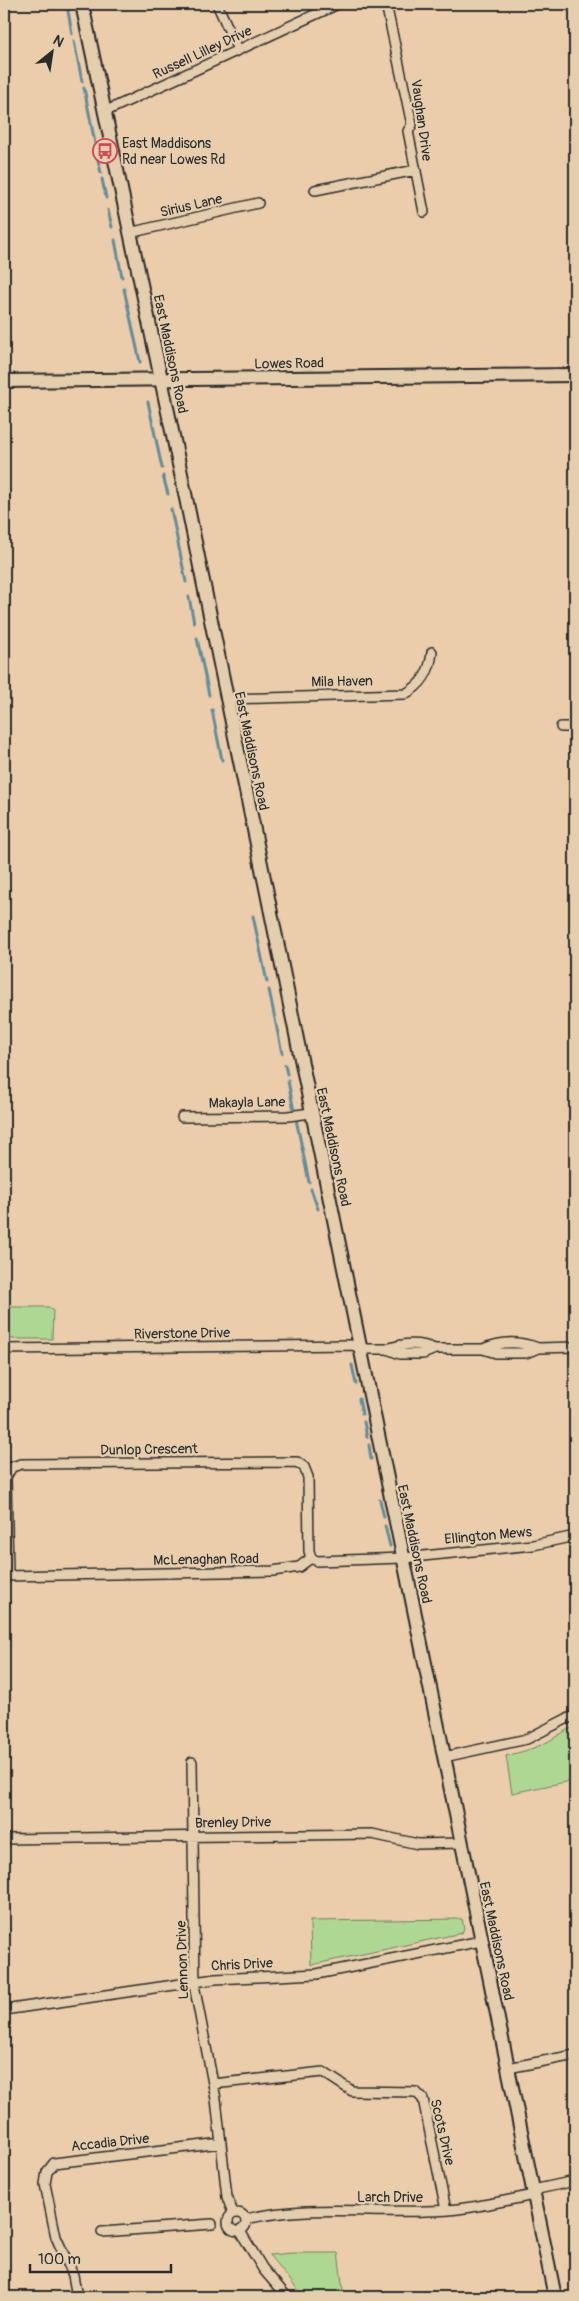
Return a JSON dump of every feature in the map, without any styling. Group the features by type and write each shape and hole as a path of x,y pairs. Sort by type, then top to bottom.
{"street":[{"name":"East Maddisons Road","path":"82,4 161,379 555,2297"},
{"path":"217,4 238,50"},
{"name":"Russell Lilley Drive","path":"104,112 338,4"},
{"name":"Vaughan Drive","path":"386,4 412,125 408,131 424,212"},
{"path":"315,190 416,170"},
{"name":"Sirius Lane","path":"130,233 258,203"},
{"name":"Lowes Road","path":"4,381 575,375"},
{"name":"Mila Haven","path":"226,699 404,694 418,687 428,671 432,652"},
{"path":"561,728 575,727"},
{"name":"Makayla Lane","path":"182,1117 288,1116 311,1113"},
{"name":"Riverstone Drive","path":"4,1349 346,1345 387,1349 400,1354 423,1354 435,1349 483,1349 496,1353 526,1353 538,1348 575,1347"},
{"name":"Dunlop Crescent","path":"6,1576 7,1475 12,1467 21,1464 297,1462 304,1467 308,1477 309,1551 311,1558"},
{"name":"Ellington Mews","path":"403,1558 533,1545 575,1536"},
{"path":"311,1558 317,1561 403,1558"},
{"name":"McLenaghan Road","path":"6,1576 273,1571 299,1567 311,1558"},
{"path":"444,1757 527,1739 575,1716"},
{"name":"Lennon Drive","path":"192,1762 196,1998 213,2084 227,2197 233,2213 228,2223 232,2230 240,2231 264,2268 287,2297"},
{"name":"Brenley Drive","path":"4,1839 372,1834 424,1844 461,1843"},
{"name":"Chris Drive","path":"4,2010 195,1981 245,1976 317,1974 481,1941"},
{"path":"508,2068 575,2055"},
{"name":"Scots Drive","path":"213,2084 323,2072 352,2091 416,2092 423,2099 446,2210"},
{"name":"Accadia Drive","path":"77,2297 73,2275 56,2237 45,2184 47,2172 54,2163 221,2143"},
{"name":"Larch Drive","path":"246,2219 271,2213 323,2210 465,2209 575,2181"},
{"path":"233,2213 241,2213 246,2219 246,2226 240,2231"},
{"path":"102,2232 212,2224"}],"green space":[{"path":"4,1307 49,1307 53,1311 52,1339 4,1339"},
{"path":"575,1727 575,1780 512,1793 506,1756 537,1747"},
{"path":"462,1919 464,1928 462,1933 311,1965 310,1921"},
{"path":"338,2253 344,2297 304,2297 269,2255"}],"waterway":[{"path":"67,5 72,34"},
{"path":"74,41 82,81"},
{"path":"84,88 95,143"},
{"path":"96,151 101,173"},
{"path":"102,179 106,198"},
{"path":"108,210 112,227"},
{"path":"115,240 122,277"},
{"path":"124,289 140,362"},
{"path":"148,402 162,468"},
{"path":"163,476 168,494"},
{"path":"171,509 186,582"},
{"path":"189,597 194,623"},
{"path":"197,638 209,695"},
{"path":"212,710 222,760"},
{"path":"253,916 267,982"},
{"path":"269,990 282,1053"},
{"path":"285,1065 287,1074"},
{"path":"288,1081 294,1111"},
{"path":"296,1119 309,1182"},
{"path":"311,1189 318,1209"},
{"path":"352,1365 356,1384"},
{"path":"359,1399 362,1414"},
{"path":"364,1422 367,1437"},
{"path":"369,1445 371,1459"},
{"path":"380,1500 384,1517"},
{"path":"385,1526 390,1546"}],"place":[{"name":"East Maddisons Rd near Lowes Rd","path":"105,151"}]}
